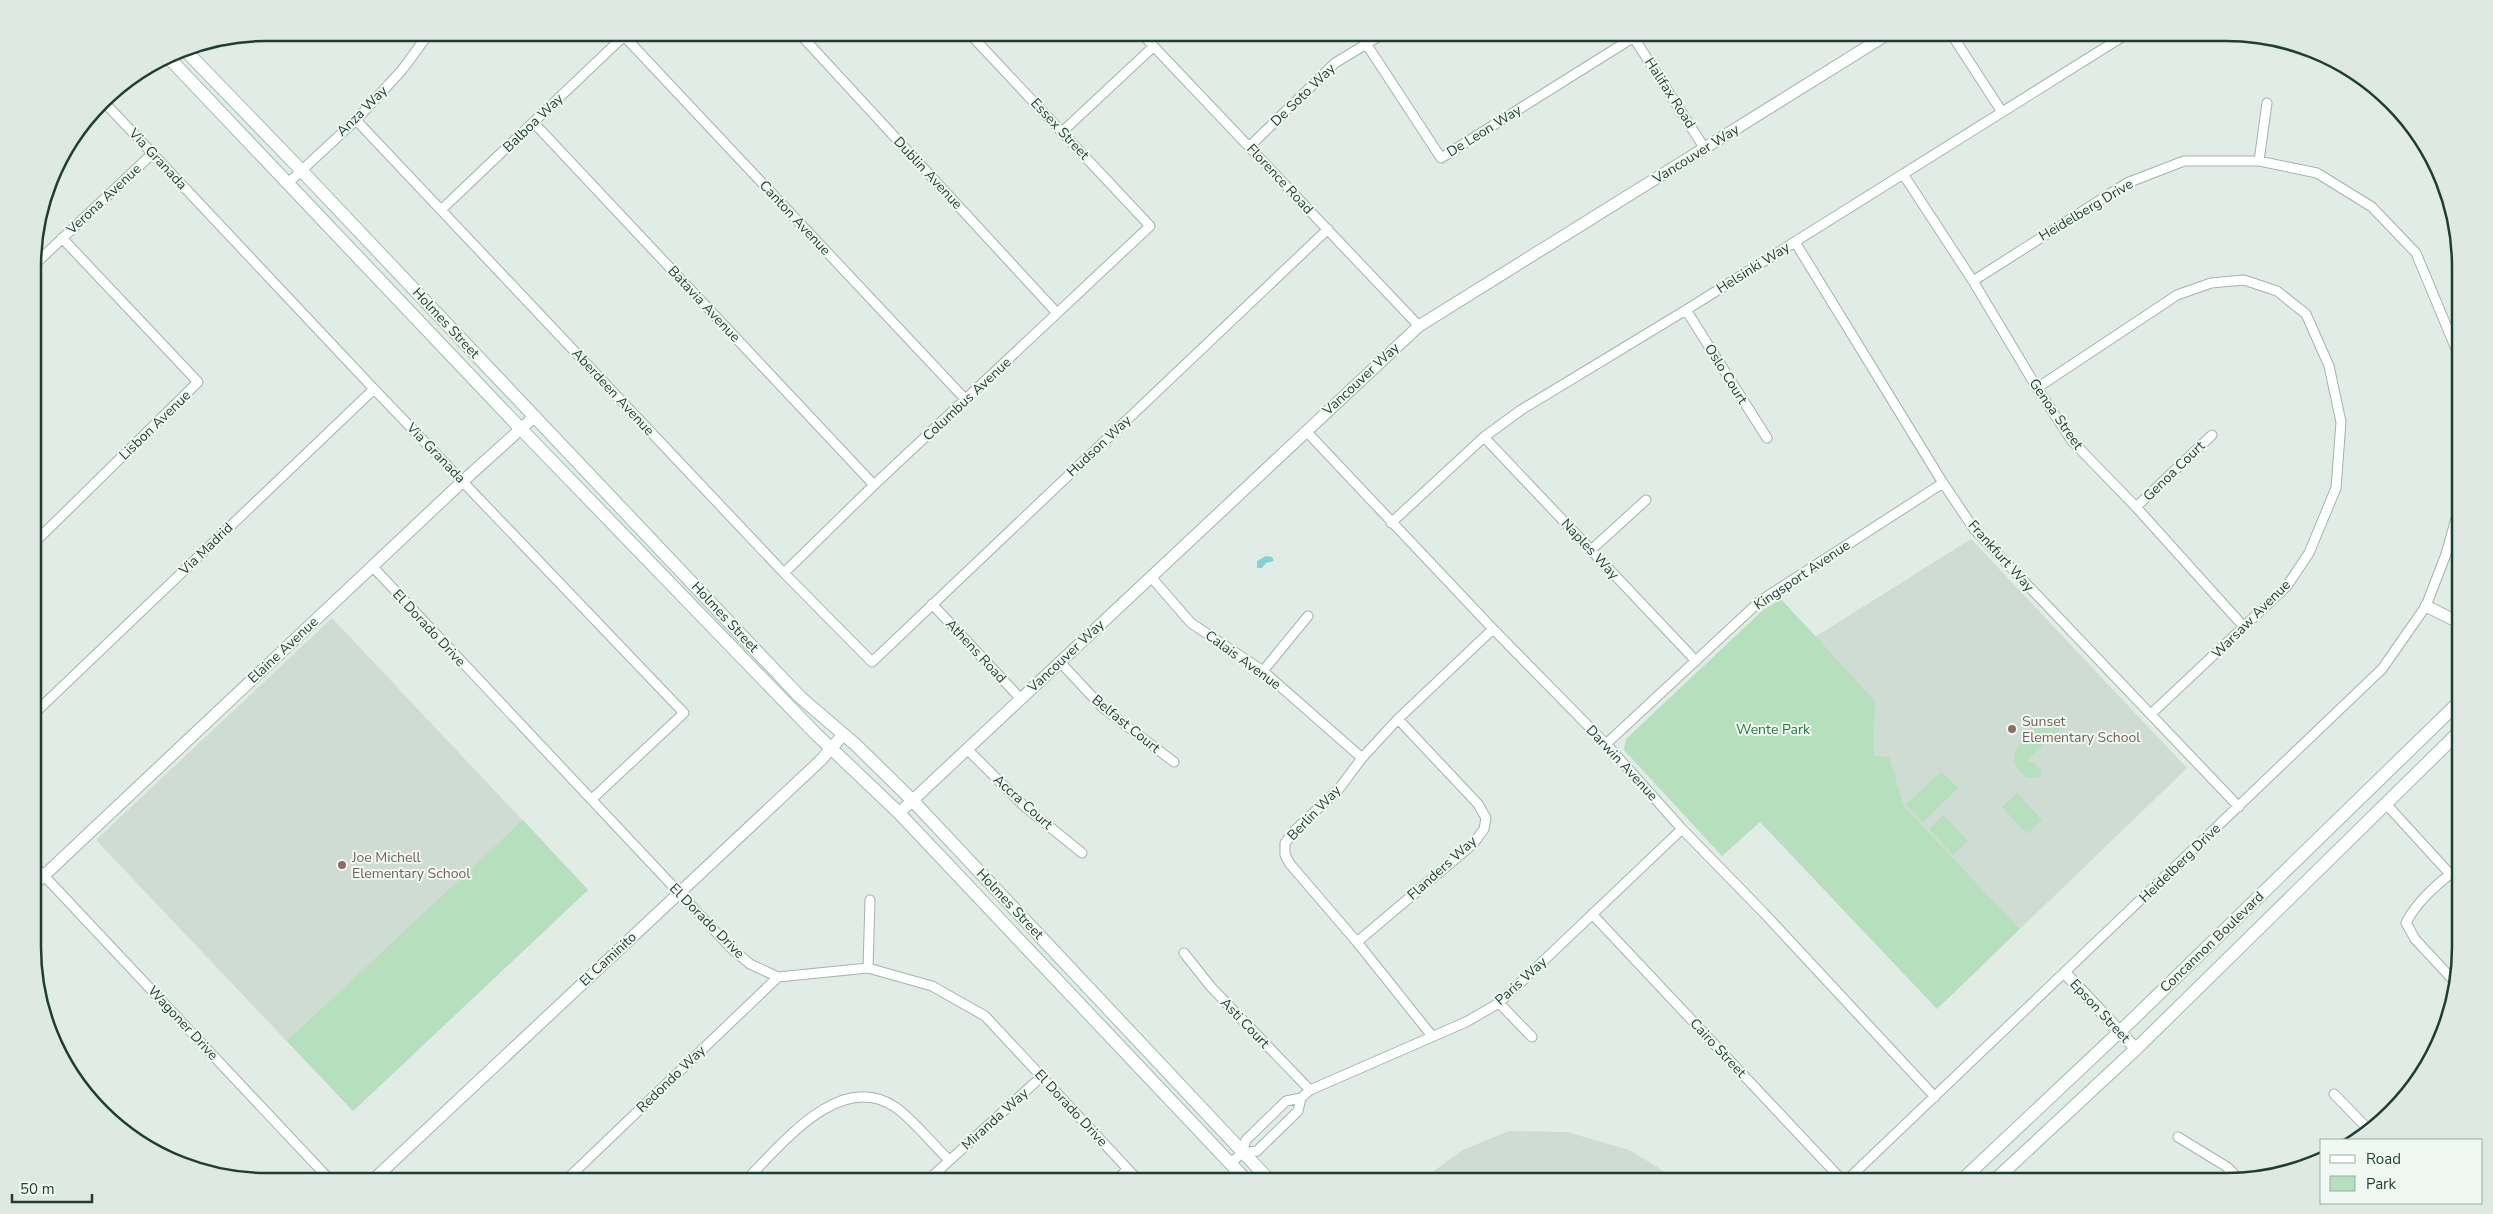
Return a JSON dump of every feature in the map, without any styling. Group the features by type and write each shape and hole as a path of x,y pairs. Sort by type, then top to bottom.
{"main road":[{"name":"Holmes Street","path":"190,55 302,170 800,697 912,800 1262,1173"},
{"name":"Holmes Street","path":"173,62 287,184 521,429 832,749 899,814 1240,1173"},
{"name":"Concannon Boulevard","path":"1970,1173 2120,1032 2452,709"},
{"name":"Concannon Boulevard","path":"2003,1173 2136,1049 2452,739"}],"street":[{"name":"Anza Way","path":"287,184 356,120 402,70 423,41"},
{"name":"Balboa Way","path":"441,210 619,41"},
{"name":"Canton Avenue","path":"629,41 966,400"},
{"name":"Dublin Avenue","path":"806,41 1057,313"},
{"name":"Essex Street","path":"977,41 1150,226"},
{"name":"Florence Road","path":"1148,41 1250,146 1418,326"},
{"name":"De Soto Way","path":"1250,146 1335,64 1373,41"},
{"name":"De Leon Way","path":"1367,45 1441,158 1628,41"},
{"name":"Halifax Road","path":"1642,41 1705,149"},
{"name":"Vancouver Way","path":"899,814 1020,698 1418,326 1877,41"},
{"path":"1956,41 2002,112"},
{"name":"Helsinki Way","path":"1391,523 1484,437 1521,410 1686,310 2116,41"},
{"path":"1063,131 1153,46"},
{"path":"2260,160 2267,104"},
{"name":"Via Granada","path":"109,107 374,389 684,713 592,798"},
{"name":"Aberdeen Avenue","path":"356,120 784,573 872,662"},
{"name":"Batavia Avenue","path":"534,123 874,485"},
{"name":"Verona Avenue","path":"42,258 153,153"},
{"name":"Heidelberg Drive","path":"1973,281 2127,183 2184,161 2260,160 2317,173 2372,208 2416,253 2452,335"},
{"name":"Genoa Street","path":"1903,174 1973,281 2037,388 2072,441 2136,507 2244,627"},
{"name":"Columbus Avenue","path":"784,573 874,485 1150,226"},
{"name":"Hudson Way","path":"872,662 1328,229"},
{"name":"Lisbon Avenue","path":"41,535 198,382 62,238"},
{"name":"Frankfurt Way","path":"1795,242 1943,483 1974,529 2239,807"},
{"name":"Warsaw Avenue","path":"2037,388 2177,295 2211,283 2244,280 2278,292 2306,314 2329,366 2341,422 2336,488 2309,553 2287,586 2151,714"},
{"name":"Oslo Court","path":"1686,310 1767,438"},
{"name":"Via Madrid","path":"41,703 374,389"},
{"name":"Elaine Avenue","path":"41,879 372,566 534,417"},
{"name":"Darwin Avenue","path":"1306,431 1492,629 1606,744 1682,829 1763,912 1935,1098"},
{"name":"Genoa Court","path":"2136,507 2212,435"},
{"name":"Naples Way","path":"1484,437 1696,661"},
{"name":"Kingsport Avenue","path":"1606,744 1760,601 1943,483"},
{"path":"1590,550 1646,500"},
{"name":"Heidelberg Drive","path":"1854,1173 1935,1098 2382,669 2426,606 2452,533"},
{"name":"El Dorado Drive","path":"372,566 592,798 678,894 731,948 750,964 778,977 868,968 932,986 985,1016 1132,1173"},
{"name":"Calais Avenue","path":"1151,577 1191,623 1264,671 1362,758"},
{"name":"Athens Road","path":"932,604 1020,698"},
{"path":"2426,606 2452,619"},
{"path":"1264,671 1308,616"},
{"name":"Berlin Way","path":"1432,1036 1357,942 1290,864 1285,855 1286,843 1293,832 1338,790 1362,758 1398,719 1492,629"},
{"name":"Belfast Court","path":"1060,662 1102,707 1174,762"},
{"name":"Flanders Way","path":"1357,942 1473,844 1484,829 1486,818 1478,804 1398,719"},
{"name":"El Caminito","path":"382,1173 832,749 843,735"},
{"name":"Accra Court","path":"967,749 1024,806 1082,853"},
{"path":"2386,804 2450,874 2432,889 2412,911 2406,923 2415,939 2450,977"},
{"name":"Paris Way","path":"1231,1163 1242,1153 1246,1140 1286,1102 1301,1098 1310,1090 1466,1022 1498,1003 1682,829"},
{"name":"Wagoner Drive","path":"41,872 323,1173"},
{"path":"868,968 870,900"},
{"name":"Cairo Street","path":"1592,914 1837,1173"},
{"name":"Asti Court","path":"1184,952 1211,987 1310,1090"},
{"name":"Epson Street","path":"2065,973 2136,1049"},
{"name":"Redondo Way","path":"573,1173 778,977"},
{"path":"1498,1003 1532,1037"},
{"name":"Miranda Way","path":"935,1173 1041,1077"},
{"path":"2334,1094 2364,1125"},
{"path":"753,1173 810,1119 829,1105 853,1097 877,1098 895,1107 949,1160"},
{"name":"Paris Way","path":"1242,1153 1256,1151 1298,1111 1301,1098"},
{"path":"2178,1137 2232,1173"},
{"path":"1124,1173 1128,1169"}],"shaded area":[{"name":"Sunset Elementary School","path":"1971,539 2187,768 2020,929 1904,806 1888,757 1874,757 1875,701 1815,637"},
{"name":"Joe Michell Elementary School","path":"332,618 588,890 353,1111 96,840"},
{"path":"1509,1131 1567,1132 1629,1150 1665,1173 1431,1173 1463,1150"}],"green space":[{"name":"Wente Park","path":"1781,599 1875,701 1874,756 1889,757 1904,806 2020,929 1937,1009 1760,822 1722,856 1624,750 1626,739 1763,610"},
{"path":"2046,717 2061,728 2027,761 2035,764 2042,771 2041,777 2027,778 2015,763 2016,750"},
{"path":"1939,773 1943,773 1958,788 1923,822 1906,805"},
{"path":"2017,793 2042,820 2027,834 2002,807"},
{"path":"1943,815 1968,841 1953,855 1929,829"},
{"path":"523,820 588,890 353,1111 287,1041"}],"water":[{"path":"1266,556 1272,557 1274,561 1266,563 1262,568 1257,568 1257,561"}],"place":[{"name":"Sunset Elementary School","path":"2012,729"},
{"name":"Joe Michell Elementary School","path":"342,865"}]}
